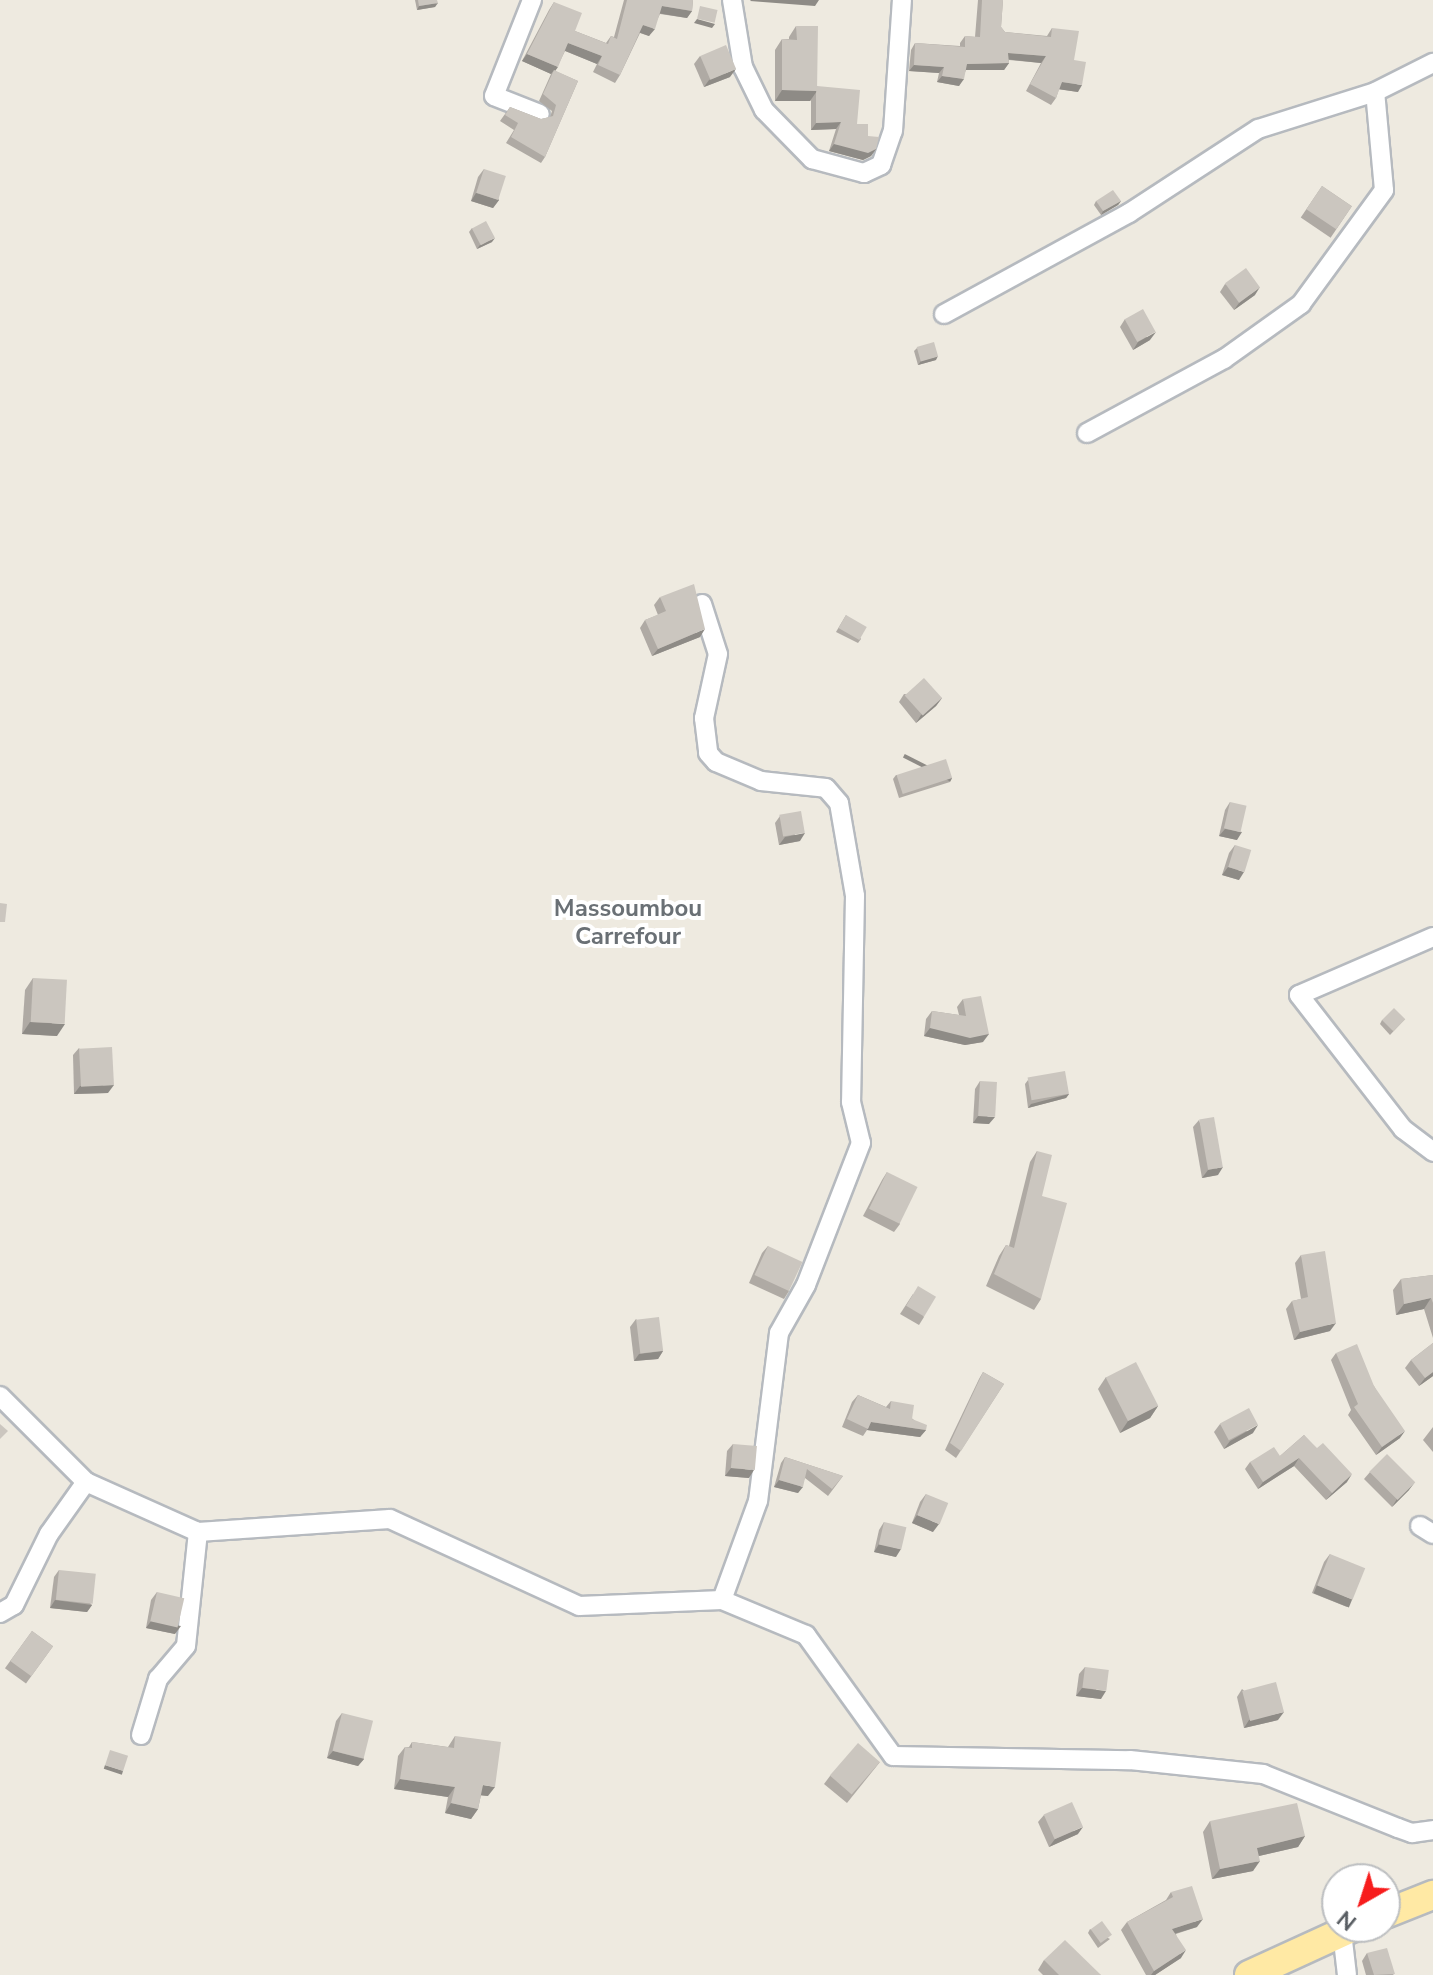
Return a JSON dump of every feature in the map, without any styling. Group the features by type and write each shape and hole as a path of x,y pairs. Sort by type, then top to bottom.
{"main road":[{"path":"1401,1908 1433,1895"},
{"path":"1249,1975 1321,1942"}],"street":[{"path":"532,0 494,96 540,114"},
{"path":"732,0 743,67 764,110 812,159 864,173 881,165 893,131 902,0"},
{"path":"944,314 1129,213 1258,129 1375,92 1433,63"},
{"path":"1087,433 1224,359 1301,304 1384,190 1375,92"},
{"path":"702,604 718,654 704,718 708,753 716,762 761,781 826,788 839,803 855,896 851,1102 861,1143 806,1285 779,1333 758,1501 722,1600"},
{"path":"1433,937 1299,995 1403,1129 1433,1152"},
{"path":"0,1396 86,1482 198,1532 390,1519 579,1606 722,1600 806,1635 893,1756 1130,1760 1263,1774 1412,1833 1433,1830"},
{"path":"0,1613 14,1605 49,1534 86,1482"},
{"path":"141,1735 158,1679 186,1646 198,1532"},
{"path":"1347,1975 1348,1943"}],"building":[{"path":"418,0 437,0 438,3 419,6"},
{"path":"627,0 693,0 692,11 662,6 655,29 643,25 620,75 598,65 602,56 568,43 558,67 527,54 554,2 582,13 575,31 608,44 611,36 617,39"},
{"path":"982,0 1003,0 1001,27 1005,32 1051,37 1052,28 1079,31 1074,60 1086,62 1082,85 1062,82 1056,98 1030,84 1046,56 1008,53 1009,63 967,64 964,79 942,76 944,67 914,65 915,43 965,47 965,36 980,37"},
{"path":"700,6 718,10 715,23 697,19"},
{"path":"796,26 818,26 817,91 782,90 782,39 797,40"},
{"path":"726,45 736,69 710,80 700,56"},
{"path":"554,70 578,81 545,157 511,137 518,123 505,115 510,107 541,119 553,116 556,105 543,94"},
{"path":"817,86 860,90 857,124 868,124 868,136 879,137 876,149 868,153 834,144 841,122 816,123"},
{"path":"484,169 506,176 498,200 476,193"},
{"path":"1322,186 1352,206 1336,229 1306,209"},
{"path":"1113,190 1121,201 1103,211 1096,201"},
{"path":"486,221 495,238 481,245 472,229"},
{"path":"1246,268 1260,287 1239,303 1225,283"},
{"path":"1143,309 1156,332 1137,342 1125,319"},
{"path":"934,342 938,356 921,361 917,347"},
{"path":"694,584 705,629 658,649 645,620 666,611 660,597"},
{"path":"846,615 867,627 859,640 838,628"},
{"path":"924,678 942,698 923,715 905,695"},
{"path":"946,759 952,778 903,794 897,775"},
{"path":"1230,802 1247,806 1240,832 1224,828"},
{"path":"801,811 805,833 783,836 779,815"},
{"path":"1235,845 1251,850 1245,872 1228,867"},
{"path":"0,903 7,904 5,922 0,922"},
{"path":"33,978 67,980 65,1024 31,1022"},
{"path":"981,996 989,1034 970,1038 930,1028 932,1011 966,1016 963,999"},
{"path":"1394,1008 1405,1019 1393,1031 1382,1020"},
{"path":"112,1047 114,1085 81,1087 79,1049"},
{"path":"1065,1071 1069,1094 1032,1100 1028,1078"},
{"path":"980,1081 997,1082 995,1117 978,1116"},
{"path":"1214,1117 1223,1167 1208,1170 1199,1120"},
{"path":"1037,1151 1052,1155 1042,1196 1067,1203 1041,1299 994,1274 1006,1245 1014,1248"},
{"path":"887,1172 918,1187 900,1224 869,1209"},
{"path":"768,1246 802,1262 789,1291 754,1275"},
{"path":"1325,1251 1336,1323 1300,1332 1292,1301 1308,1297 1301,1255"},
{"path":"1433,1275 1433,1303 1431,1298 1404,1304 1401,1279"},
{"path":"918,1286 936,1297 924,1317 906,1306"},
{"path":"659,1317 663,1351 640,1354 636,1320"},
{"path":"1433,1343 1433,1372 1425,1378 1411,1360"},
{"path":"1357,1344 1374,1386 1405,1431 1382,1447 1354,1407 1358,1404 1336,1353"},
{"path":"1136,1362 1158,1406 1128,1421 1106,1377"},
{"path":"983,1372 1004,1384 961,1451 950,1443"},
{"path":"858,1395 890,1409 891,1401 914,1405 912,1419 927,1425 926,1430 871,1422 868,1429 847,1419"},
{"path":"1249,1408 1258,1425 1229,1440 1220,1423"},
{"path":"0,1424 8,1431 0,1439"},
{"path":"1304,1435 1317,1448 1323,1443 1352,1474 1332,1493 1299,1458 1263,1482 1250,1462 1274,1447 1280,1456"},
{"path":"733,1444 757,1446 755,1470 731,1468"},
{"path":"1387,1454 1415,1482 1398,1500 1369,1472"},
{"path":"785,1457 843,1476 832,1489 807,1469 803,1487 779,1480"},
{"path":"926,1494 948,1503 940,1524 917,1515"},
{"path":"884,1522 906,1527 901,1550 879,1544"},
{"path":"1330,1554 1365,1568 1352,1600 1317,1586"},
{"path":"59,1570 96,1574 93,1604 56,1600"},
{"path":"157,1592 184,1598 178,1628 150,1621"},
{"path":"32,1631 53,1646 31,1676 10,1661"},
{"path":"1085,1667 1109,1670 1106,1691 1082,1688"},
{"path":"1276,1682 1284,1712 1250,1721 1242,1691"},
{"path":"342,1713 373,1721 364,1759 333,1751"},
{"path":"455,1736 501,1742 495,1787 483,1785 478,1809 451,1803 455,1787 400,1779 405,1747 412,1748 412,1742 454,1748"},
{"path":"858,1743 880,1762 852,1794 830,1775"},
{"path":"110,1750 128,1756 123,1771 105,1765"},
{"path":"1072,1802 1083,1827 1055,1839 1044,1815"},
{"path":"1297,1803 1305,1836 1257,1848 1260,1861 1220,1869 1210,1821"},
{"path":"1192,1886 1203,1919 1172,1929 1186,1950 1154,1971 1127,1922 1173,1897 1171,1892"},
{"path":"1102,1921 1112,1935 1101,1943 1091,1929"},
{"path":"1065,1940 1101,1975 1059,1975 1044,1960"},
{"path":"1387,1948 1395,1974 1374,1975 1367,1953"}],"district":[{"name":"Massoumbou Carrefour","path":"628,923"}]}
